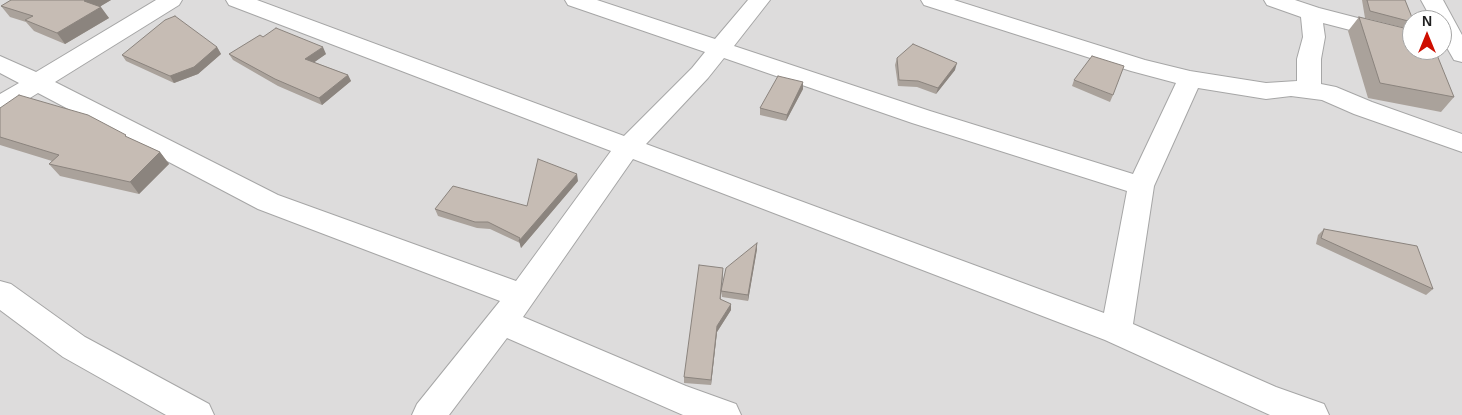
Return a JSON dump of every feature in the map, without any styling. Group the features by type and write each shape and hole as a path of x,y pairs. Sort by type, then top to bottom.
{"street":[{"path":"0,105 36,81 171,0"},
{"path":"237,0 1116,330 1268,399 1312,415"},
{"path":"576,0 921,117 1142,186"},
{"path":"429,415 522,296 629,146 678,96 759,0"},
{"path":"1275,0 1310,13 1402,36"},
{"path":"1432,0 1456,47"},
{"path":"943,1 1139,66 1190,79 1266,91 1291,88 1309,89 1342,98 1363,108 1462,143"},
{"path":"1309,89 1309,58 1314,37 1310,13"},
{"path":"0,63 268,202 522,296"},
{"path":"1116,330 1142,186 1190,79"},
{"path":"0,293 74,347 197,415"},
{"path":"502,322 678,398 724,415"}],"shaded area":[{"path":"0,0 1462,0 1462,415 0,415"}],"building":[{"path":"11,0 85,0 101,7 57,33 25,20 33,16 1,6"},
{"path":"1367,0 1405,0 1409,10 1402,10 1402,19 1370,11"},
{"path":"175,16 217,47 194,67 170,76 122,55 165,20"},
{"path":"1359,17 1402,28 1402,60 1439,60 1454,97 1380,83"},
{"path":"276,28 323,47 305,59 348,75 319,98 275,79 229,54 260,35 263,37"},
{"path":"913,44 957,63 938,88 918,81 899,80 897,58"},
{"path":"1092,56 1124,66 1113,95 1074,80"},
{"path":"778,76 803,82 787,115 760,108"},
{"path":"19,95 88,115 125,136 160,152 130,182 49,164 59,155 0,137 0,108"},
{"path":"538,159 577,174 519,241 520,238 488,222 475,222 435,209 453,186 527,206"},
{"path":"1324,229 1417,246 1433,289 1321,238"},
{"path":"757,243 748,295 721,291 726,268"},
{"path":"699,265 723,268 720,299 731,304 717,326 711,380 684,377"}]}
